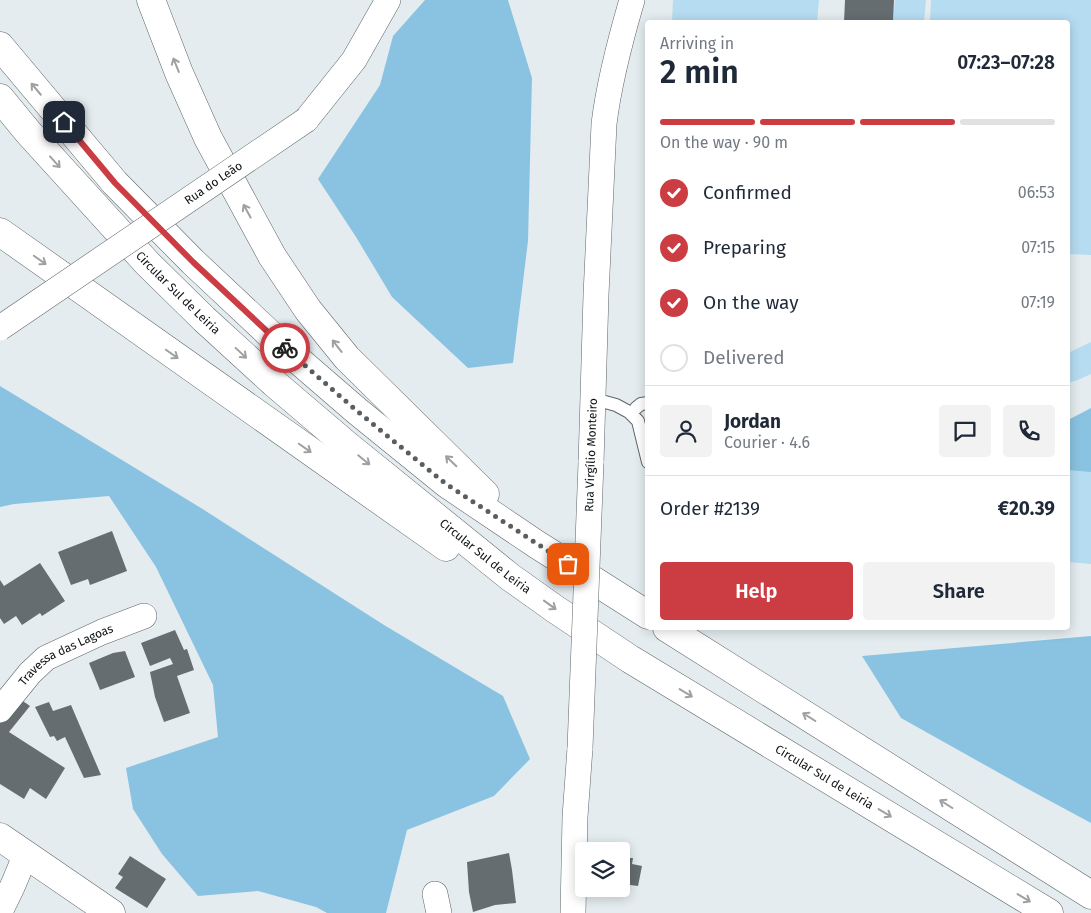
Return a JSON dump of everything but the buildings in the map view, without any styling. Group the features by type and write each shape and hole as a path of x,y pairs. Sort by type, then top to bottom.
{"main road":[{"path":"151,0 179,73 208,138 272,256 308,310 347,358 536,544"},
{"path":"0,46 115,183 193,262 284,347 357,411 446,484 645,613"},
{"name":"Circular Sul de Leiria","path":"0,98 28,132 146,263 211,326 348,446 510,577 555,610 630,659 1050,913"},
{"path":"0,232 475,567 510,577"},
{"path":"670,630 1091,895"},
{"path":"0,837 111,913"}],"street":[{"name":"Rua do Leão","path":"0,328 306,120 354,60 388,0"},
{"name":"Rua Virgílio Monteiro","path":"577,912 574,842 580,748 604,124 612,73 632,0"},
{"name":"Travessa das Lagoas","path":"0,710 30,673 46,658 102,632 144,616"},
{"path":"0,912 26,854"}],"lane":[{"path":"593,401 616,405 629,412 638,421 645,450"}],"shaded area":[{"path":"425,0 508,0 532,78 528,241 513,363 468,368 392,297 318,179 380,85 393,36"},
{"path":"673,0 819,0 817,20 672,20"},
{"path":"895,0 926,0 924,20 893,20"},
{"path":"931,0 1091,0 1091,255 1070,254 1070,20 930,20"},
{"path":"1091,342 1091,374 1070,382 1070,352"},
{"path":"0,386 201,508 384,625 503,696 530,759 494,796 407,830 386,913 327,913 316,907 258,891 198,896 162,854 133,809 126,768 218,737 213,685 156,567 109,496 14,504 0,507"},
{"path":"1091,408 1091,472 1070,470 1070,419"},
{"path":"1070,444 1091,446 1091,564 1070,562"},
{"path":"1091,636 1091,823 901,718 862,656"}],"way so far":[{"path":"285,348 357,411 446,484 568,564"}],"route":[{"path":"64,122 115,183 193,262 285,348"}]}
